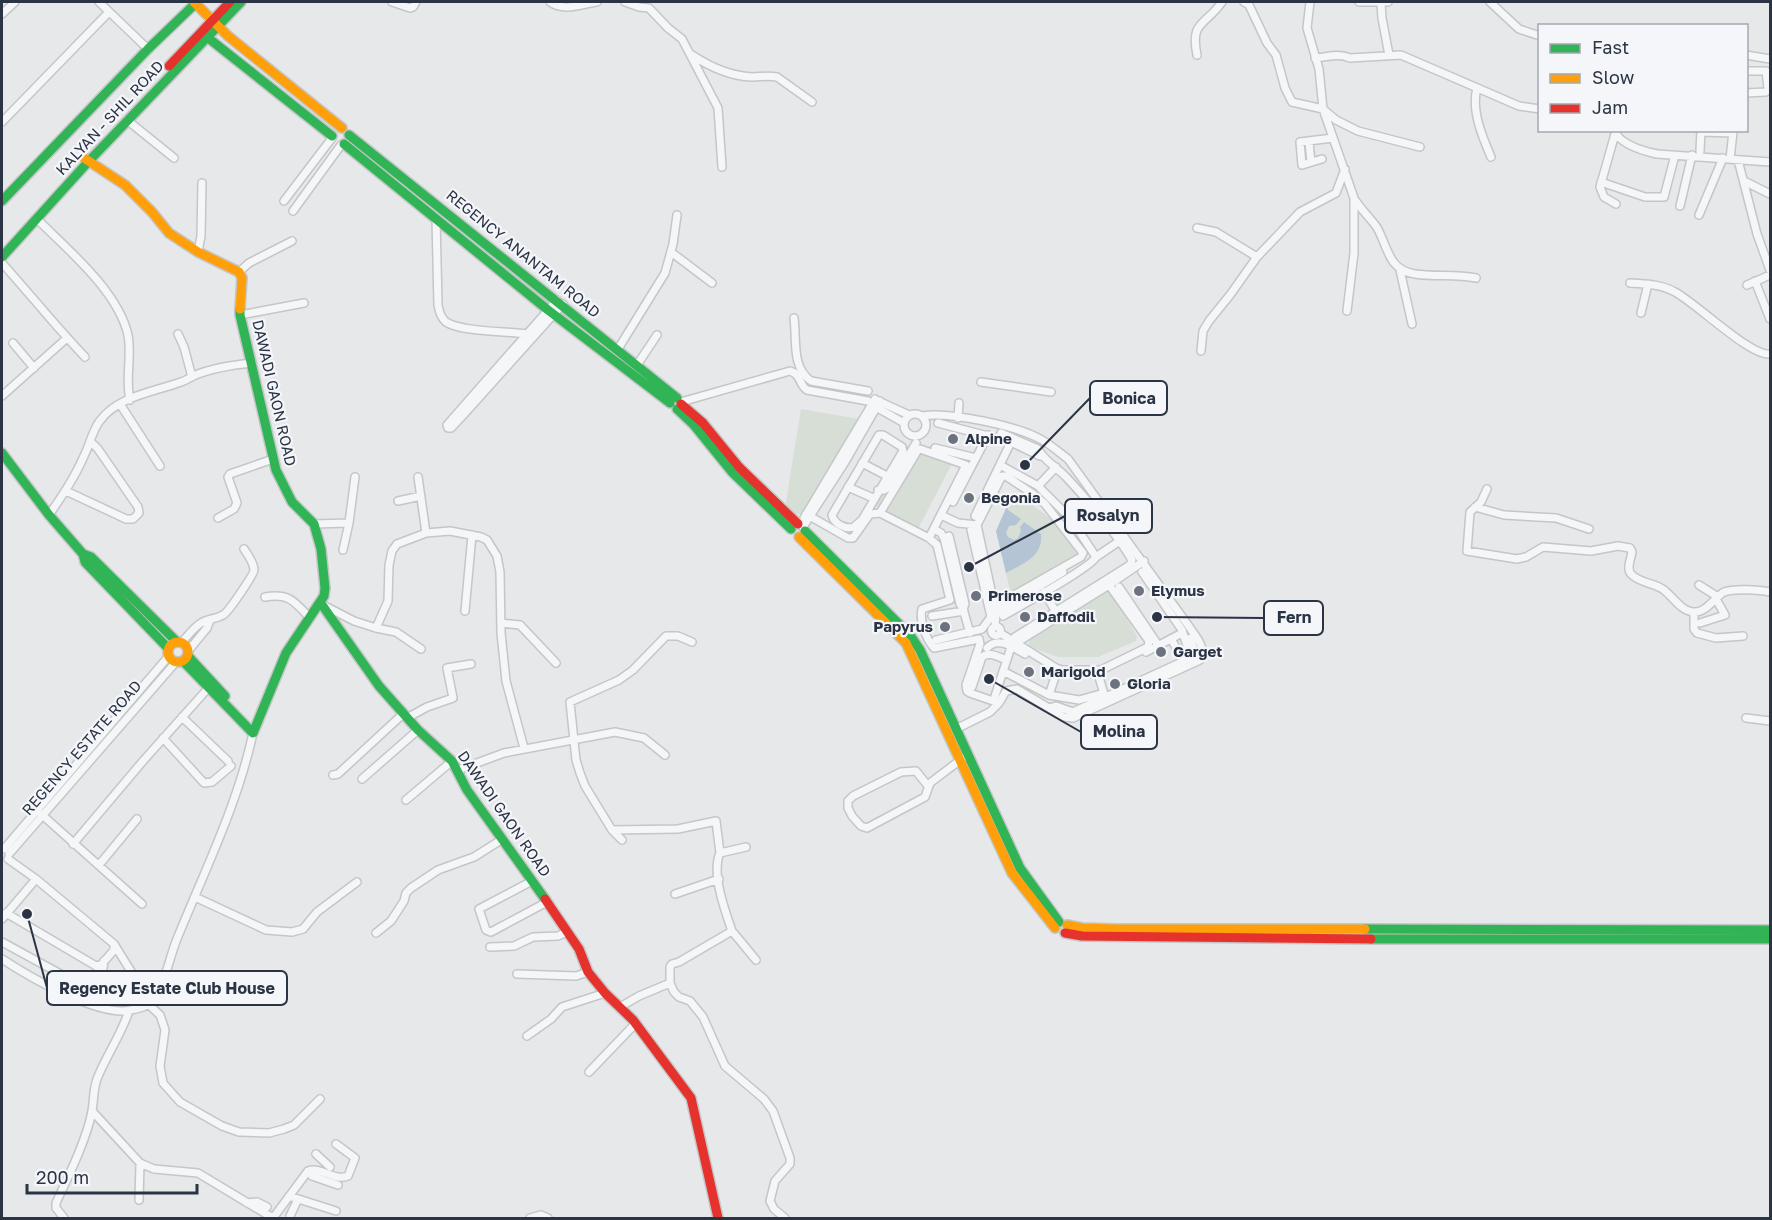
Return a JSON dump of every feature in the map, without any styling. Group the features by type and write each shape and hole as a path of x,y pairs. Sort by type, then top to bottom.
{"street":[{"path":"2,14 15,2"},
{"path":"99,2 148,49"},
{"name":"KALYAN - SHIL ROAD","path":"2,247 214,24 230,2"},
{"name":"KALYAN - SHIL ROAD","path":"2,257 86,160 128,120 207,37 214,24 241,2"},
{"path":"392,2 410,8 413,8 416,2"},
{"path":"550,2 564,7 597,2"},
{"path":"625,2 639,7 647,5 668,28 682,39 718,108 722,167"},
{"path":"1197,55 1194,33 1222,2"},
{"path":"1244,2 1249,5 1267,43 1276,55 1289,99 1292,102 1323,109 1336,120 1358,131 1420,147"},
{"path":"1310,2 1307,28 1321,78 1323,109 1354,198 1354,253 1347,311"},
{"path":"1359,2 1384,2 1382,18 1389,55"},
{"path":"1490,2 1519,29 1538,36"},
{"path":"2,201 190,3 276,75 347,130 350,135 293,211"},
{"path":"3,116 109,12"},
{"path":"214,24 220,46"},
{"path":"220,46 228,36"},
{"path":"207,37 268,84 332,137 336,143 343,145"},
{"path":"690,53 709,66 727,72 749,77 777,77 812,102"},
{"path":"1315,58 1336,55 1350,58 1401,55 1520,106 1538,109"},
{"path":"1748,55 1770,58"},
{"path":"1748,71 1766,71 1768,89 1766,92 1748,93"},
{"path":"268,84 276,75"},
{"path":"1477,88 1474,102 1491,157"},
{"path":"128,120 174,158"},
{"path":"284,201 332,137 334,130 342,128"},
{"path":"1616,204 1604,197 1600,190 1615,132 1628,144 1657,154 1770,162"},
{"path":"1700,151 1701,132"},
{"path":"1699,215 1730,159 1733,132"},
{"name":"REGENCY ANANTAM ROAD","path":"350,135 637,365 677,404"},
{"path":"1322,159 1301,164 1300,142 1333,138"},
{"name":"REGENCY ANANTAM ROAD","path":"343,145 551,312 677,404"},
{"path":"1601,182 1645,196 1664,197 1676,154"},
{"path":"1680,206 1692,155"},
{"path":"1730,159 1744,181 1752,217 1770,272 1747,285"},
{"path":"86,160 125,185 169,233 198,252 239,272 249,263 292,242"},
{"path":"1201,351 1203,331 1257,257 1300,212 1336,193 1345,169"},
{"path":"389,181 397,172"},
{"path":"1744,181 1770,194"},
{"path":"198,252 202,183"},
{"path":"421,207 429,198"},
{"path":"1354,198 1376,227 1391,260 1400,270 1412,324"},
{"path":"618,350 665,273 677,215"},
{"path":"37,219 95,279 122,318 128,335 127,384 130,400"},
{"path":"436,219 438,305 442,317 447,322 462,327 527,334"},
{"path":"1197,228 1216,232 1257,257"},
{"path":"1762,250 1770,249"},
{"path":"671,252 712,283"},
{"path":"2,263 85,357"},
{"path":"1400,270 1414,274 1460,275 1476,278"},
{"name":"DAWADI GAON ROAD","path":"239,272 242,278 240,315 273,459 280,482 292,502 314,524"},
{"path":"1755,281 1768,308 1770,319"},
{"path":"1630,283 1668,288 1750,348 1770,354"},
{"path":"1641,313 1648,284"},
{"path":"551,312 527,334 463,411 560,302"},
{"path":"240,315 304,303"},
{"path":"1756,312 1768,308"},
{"path":"794,318 796,370 802,386 807,390 874,403 909,415 935,414 958,418 1002,431 1038,448 1040,456"},
{"path":"178,334 192,376"},
{"path":"637,365 657,335"},
{"path":"2,396 67,338"},
{"path":"13,343 34,368"},
{"path":"49,516 66,491 100,420 120,404 154,390 183,382 192,376 225,366 252,363"},
{"path":"677,404 796,370 811,381 868,391"},
{"path":"981,382 1051,392"},
{"path":"958,418 959,402"},
{"path":"799,529 842,461 874,403"},
{"path":"874,403 903,423 906,432 917,443 966,465 929,538"},
{"path":"120,404 160,466"},
{"path":"677,404 694,412 706,424 731,458 799,529 910,635 1012,873 1062,927 1117,933 1671,935 1770,939"},
{"path":"903,423 909,415"},
{"path":"880,513 926,428 922,416"},
{"path":"938,423 1011,442 1040,456 1056,467 1090,503 1131,559 1131,564 1014,642 995,696"},
{"path":"956,729 990,712 999,703 1004,693 1012,689 1064,717 1077,717 1200,660 1202,650 1191,638 1144,561 1068,459 1042,440 1017,429 1002,431"},
{"path":"883,435 904,449 886,476 858,524 851,528 844,527 835,521 832,516 848,487 877,437 883,435"},
{"path":"949,509 988,435"},
{"path":"66,491 126,519 133,519 139,513 138,507 90,441"},
{"path":"975,516 1011,442"},
{"path":"878,490 884,490 890,486 917,443"},
{"path":"934,448 976,458"},
{"path":"2,453 49,516 83,554 91,557 137,609 254,730"},
{"path":"218,518 234,509 237,503 229,484 230,474 273,459"},
{"path":"862,463 886,476"},
{"path":"1000,465 1038,486 1071,519 1096,557"},
{"path":"1038,486 1056,467"},
{"path":"919,658 935,644 982,629 992,614 974,528 1002,476 1006,476 1045,504 1083,553 1081,557 998,612"},
{"path":"343,550 355,477"},
{"path":"418,477 426,533"},
{"path":"848,487 873,498"},
{"path":"1486,489 1481,502 1470,512 1467,551 1517,559 1526,557 1543,547 1591,551 1618,546 1630,548 1632,552 1628,568 1630,573 1662,589 1684,608 1694,612 1700,611 1723,593 1733,590 1770,592"},
{"path":"398,501 421,496"},
{"path":"1071,519 1090,503"},
{"path":"1475,507 1504,515 1556,518 1590,529"},
{"path":"808,515 851,539 870,514 880,513 929,538 937,545 950,600 920,611 928,639 935,644 979,639 996,631"},
{"path":"941,515 958,524 974,528"},
{"path":"2,959 43,983 81,1001 100,1007 129,1011 148,1004 166,975 173,949 220,837 247,763 254,730 286,653 324,597 321,549 314,524 349,524"},
{"path":"974,528 998,612 996,631"},
{"path":"934,529 943,534 960,604 970,633"},
{"path":"376,628 388,601 389,565 392,551 397,544 426,533 450,531 487,540 497,556 500,572 501,623 506,681 524,748"},
{"path":"465,611 472,535"},
{"path":"949,536 965,604 963,610"},
{"path":"998,612 1044,591 1081,569 1118,542"},
{"path":"179,653 201,623 228,612 240,590 253,577 254,567 244,549"},
{"path":"987,648 997,642 1014,642 1109,585 1144,561"},
{"path":"998,612 1075,565 1081,569"},
{"path":"1142,572 1182,630 1188,649 1184,655 1184,661"},
{"path":"996,631 1056,668 1101,670 1148,647 1149,641 1109,585"},
{"path":"1699,585 1717,598 1725,615 1700,624"},
{"path":"1119,587 1158,645"},
{"path":"1044,591 1056,612"},
{"path":"265,597 282,595 297,604 310,618"},
{"path":"321,604 354,621 396,632 421,649"},
{"name":"DAWADI GAON ROAD","path":"321,604 379,686 418,730 452,761 467,790 579,949 588,972 605,993 636,1023 691,1098 718,1218"},
{"path":"932,616 963,610"},
{"path":"1694,612 1694,629 1697,633 1716,638 1743,636"},
{"path":"501,623 520,625 556,663"},
{"path":"1014,642 1057,671 1098,674 1182,633"},
{"path":"622,840 612,830 585,786 580,773 576,760 576,739 570,706 572,700 619,680 633,670 666,636 678,636 692,642"},
{"path":"1049,708 1056,706 1074,712 1105,695 1184,661 1196,654 1191,638"},
{"path":"979,639 980,644 965,688 970,693 999,703"},
{"path":"1172,639 1184,661"},
{"name":"REGENCY ESTATE ROAD","path":"4,857 36,810 104,731 179,653"},
{"name":"REGENCY ESTATE ROAD","path":"4,857 44,816 179,653"},
{"path":"972,687 985,654 1007,660"},
{"path":"919,658 956,729 964,758"},
{"path":"333,775 338,774 405,716 453,698 447,668 471,664"},
{"path":"1003,671 1049,695 1079,700 1105,695"},
{"path":"1049,695 1057,671"},
{"path":"1098,674 1105,695"},
{"path":"74,844 211,685"},
{"path":"163,738 204,783 212,782 230,763 182,717"},
{"path":"1746,718 1770,721"},
{"path":"363,779 418,730"},
{"path":"104,731 111,737"},
{"path":"458,770 524,748 615,732 644,738 665,755"},
{"path":"928,786 964,758"},
{"path":"406,800 452,761"},
{"path":"916,771 928,786 928,793 924,797 867,828 861,826 848,808 848,801 853,796 901,772 916,771"},
{"path":"36,810 142,904"},
{"path":"99,865 137,819"},
{"path":"612,830 678,829 716,821 720,854 716,862 720,894 732,931 756,960"},
{"path":"376,933 391,921 411,888 438,870 474,857 501,840"},
{"path":"720,854 746,847"},
{"path":"4,857 36,879 114,947 132,973 115,998 109,997 96,985 104,961"},
{"path":"36,879 4,916 96,966 98,972 86,988"},
{"path":"675,894 719,879"},
{"path":"532,881 479,909 486,930 490,932 547,902"},
{"path":"195,897 266,930 292,933 303,929 317,912 357,882"},
{"path":"1671,935 1770,930"},
{"path":"732,931 672,964 670,983 674,992 679,997 690,1001 703,1017 725,1066 764,1099 773,1111 790,1158 790,1164 775,1181 770,1201 774,1209 785,1218"},
{"path":"490,947 514,946 533,937 558,936 567,932"},
{"path":"2,942 86,988 88,992 98,989"},
{"path":"96,966 104,961 114,947"},
{"path":"517,974 576,976 588,972"},
{"path":"620,1006 670,983"},
{"path":"527,1036 551,1019 562,1007 605,993"},
{"path":"148,1004 164,1022 165,1038 160,1066 163,1083 180,1102 222,1126 239,1132 269,1133 284,1129 294,1125 320,1099"},
{"path":"64,1218 56,1208 56,1203 85,1134 92,1111 96,1083 129,1011"},
{"path":"589,1072 636,1023"},
{"path":"92,1111 140,1163 154,1169 198,1173 273,1218 308,1171 328,1171 338,1178 345,1177 356,1160 354,1156 336,1144"},
{"path":"316,1154 338,1185"},
{"path":"139,1200 140,1163"},
{"path":"312,1176 328,1171"},
{"path":"289,1196 336,1211"},
{"path":"279,1211 292,1217 298,1199"},
{"path":"247,1203 257,1202 267,1206"},
{"path":"530,1218 541,1215 548,1218"}],"shaded area":[{"path":"801,409 859,419 805,511 799,514 788,509 786,502"},
{"path":"907,446 956,456 919,527 916,528 875,505 903,449"},
{"path":"1014,495 1019,495 1058,524 1080,552 1080,556 1011,594 996,531"},
{"path":"1102,591 1111,593 1137,636 1136,641 1098,657 1058,657 1030,647 1028,639"}],"water":[{"path":"1007,506 1008,510 1021,519 1016,525 1009,526 1006,533 1008,537 1014,540 1018,538 1020,527 1024,522 1041,534 1041,542 1036,554 1006,573 996,531"}],"traffic: fast":[{"path":"2,257 88,162 241,2"},
{"path":"2,201 148,49 196,3"},
{"path":"207,37 332,136"},
{"path":"349,135 677,398"},
{"path":"344,144 548,310 670,403"},
{"path":"183,661 253,733 286,653 324,596 321,549 314,524 292,502 276,470 240,309"},
{"path":"677,409 693,424 732,472 791,529"},
{"path":"2,453 49,515 83,554 91,557 177,642"},
{"path":"805,531 910,635 920,650 1020,868 1059,922"},
{"path":"83,554 85,562 168,648"},
{"path":"320,602 379,686 418,730 452,761 467,790 545,899"},
{"path":"188,656 225,696"},
{"path":"1365,929 1770,930"},
{"path":"1371,939 1770,939"}],"traffic: slow":[{"path":"194,2 228,36 342,128"},
{"path":"84,158 125,185 169,233 198,252 239,272 242,278 240,309"},
{"path":"799,537 906,643 1012,873 1055,928"},
{"path":"178,642 185,645 188,652 185,659 178,662 171,659 168,652 171,645 178,642"},
{"path":"1067,925 1117,929 1365,929"}],"traffic: jam":[{"path":"169,66 230,2"},
{"path":"681,404 703,423 739,467 798,524"},
{"path":"545,899 579,949 588,972 605,993 633,1020 691,1098 718,1218"},
{"path":"1065,933 1082,936 1371,939"}],"place":[{"name":"Alpine","path":"953,439"},
{"name":"Bonica","path":"1025,465"},
{"name":"Begonia","path":"969,498"},
{"name":"Rosalyn","path":"969,567"},
{"name":"Elymus","path":"1139,591"},
{"name":"Primerose","path":"976,596"},
{"name":"Daffodil","path":"1025,617"},
{"name":"Fern","path":"1157,617"},
{"name":"Papyrus","path":"945,627"},
{"name":"Garget","path":"1161,652"},
{"name":"Marigold","path":"1029,672"},
{"name":"Molina","path":"989,679"},
{"name":"Gloria","path":"1115,684"},
{"name":"Regency Estate Club House","path":"27,914"}]}
